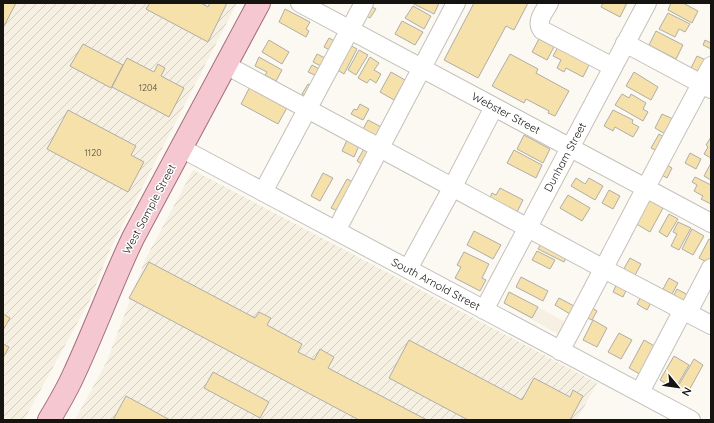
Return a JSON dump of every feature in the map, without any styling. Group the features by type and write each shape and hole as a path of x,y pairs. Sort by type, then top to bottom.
{"main road":[{"name":"West Sample Street","path":"49,420 73,376 133,238 259,3"}],"street":[{"name":"Webster Street","path":"300,3 711,223"},
{"path":"263,192 364,3"},
{"path":"336,230 456,3"},
{"path":"549,3 539,22 542,30 613,67"},
{"name":"Dunham Street","path":"484,310 647,3"},
{"path":"625,43 706,86"},
{"path":"226,65 711,325"},
{"path":"560,351 645,188 706,86 711,66"},
{"path":"408,269 494,107"},
{"name":"South Arnold Street","path":"181,148 691,420"},
{"path":"640,392 711,268"}],"shaded area":[{"path":"3,3 237,3 107,256 91,298 24,420 3,420"},
{"path":"193,170 597,383 577,420 75,420 107,361 145,260"},
{"path":"510,292 571,325 565,338 504,304"}],"building":[{"path":"3,3 16,3 3,28"},
{"path":"150,3 201,3 208,7 210,3 227,3 208,42 146,9"},
{"path":"412,3 439,3 434,14"},
{"path":"474,3 528,3 514,30 506,26 478,78 444,60"},
{"path":"603,3 627,3 620,17 601,7"},
{"path":"671,3 683,3 698,11 692,23 668,10"},
{"path":"368,5 376,9 370,18 363,14"},
{"path":"413,6 431,16 424,29 405,18"},
{"path":"285,9 310,22 306,29 309,31 306,37 279,22"},
{"path":"668,13 690,24 685,32 679,29 675,37 659,29"},
{"path":"402,21 423,32 415,45 395,34"},
{"path":"656,31 683,45 676,59 649,45"},
{"path":"329,38 340,44 335,53 324,47"},
{"path":"539,39 554,47 547,60 532,52"},
{"path":"269,40 289,52 282,64 262,52"},
{"path":"705,40 711,43 711,49 703,45"},
{"path":"560,43 592,59 583,77 566,68 564,72 557,68 561,60 553,56"},
{"path":"83,44 123,65 111,88 70,66"},
{"path":"348,44 357,49 344,74 334,68"},
{"path":"359,50 368,55 356,75 348,70"},
{"path":"317,54 327,59 323,67 313,62"},
{"path":"510,54 538,69 536,73 569,91 555,116 548,113 549,111 526,99 524,103 492,86"},
{"path":"697,56 710,62 702,76 690,70"},
{"path":"259,57 282,70 276,81 265,75 267,72 255,66"},
{"path":"370,57 379,63 374,70 381,74 376,83 370,79 367,83 358,78"},
{"path":"127,58 154,72 158,64 165,68 161,76 184,88 169,117 112,87"},
{"path":"312,65 321,70 317,76 308,72"},
{"path":"391,72 405,80 394,100 380,92"},
{"path":"634,72 658,87 651,100 626,86"},
{"path":"252,83 289,104 278,124 241,104"},
{"path":"308,84 315,88 309,98 302,94"},
{"path":"622,94 629,98 631,94 646,103 643,109 648,112 643,121 615,105"},
{"path":"360,104 369,109 363,120 351,114 354,109 357,110"},
{"path":"68,110 136,146 131,155 144,162 128,192 47,149"},
{"path":"613,110 633,120 632,123 639,127 633,137 615,127 613,131 604,126"},
{"path":"662,114 673,119 665,134 655,128"},
{"path":"368,120 383,128 376,141 361,133"},
{"path":"659,134 669,140 662,153 651,148"},
{"path":"524,135 550,149 543,163 517,149"},
{"path":"711,137 711,158 704,154 708,147 706,145"},
{"path":"347,140 359,146 354,157 342,151"},
{"path":"365,147 371,151 363,165 357,161"},
{"path":"514,150 542,165 536,178 507,163"},
{"path":"690,153 701,159 696,169 685,163"},
{"path":"711,163 711,180 704,176"},
{"path":"665,164 672,168 667,178 660,174"},
{"path":"323,173 333,178 320,201 311,196"},
{"path":"695,177 711,185 711,204 701,199 703,196 694,191 697,185 692,182"},
{"path":"576,178 585,184 589,178 603,186 595,200 571,186"},
{"path":"347,179 357,184 342,213 331,208"},
{"path":"500,188 523,200 516,214 489,200 492,193 496,195"},
{"path":"609,190 620,196 613,209 602,203"},
{"path":"568,195 590,208 582,221 560,208"},
{"path":"645,198 663,208 650,232 633,222"},
{"path":"669,214 678,219 667,237 659,232"},
{"path":"678,222 691,228 679,250 671,246 677,234 673,232"},
{"path":"692,229 704,236 693,255 682,249"},
{"path":"474,231 501,245 493,259 467,245"},
{"path":"544,238 568,254 564,262 538,249"},
{"path":"709,239 711,240 710,264 699,258"},
{"path":"537,251 555,260 550,269 532,260"},
{"path":"464,252 489,264 482,278 486,280 480,291 455,278 461,267 457,265"},
{"path":"630,258 641,264 633,279 622,272"},
{"path":"149,262 255,318 259,312 271,318 267,325 302,344 298,352 314,360 320,349 334,357 328,368 427,420 359,420 129,298"},
{"path":"521,277 548,291 543,301 516,287"},
{"path":"669,278 678,283 672,294 663,289"},
{"path":"619,279 629,284 623,297 613,292"},
{"path":"677,289 688,295 683,305 672,299"},
{"path":"509,292 538,307 532,318 504,303"},
{"path":"643,293 653,299 647,310 637,304"},
{"path":"559,298 574,306 570,314 555,305"},
{"path":"589,306 597,311 592,320 583,316"},
{"path":"3,314 10,318 3,330"},
{"path":"593,320 607,328 597,347 583,340"},
{"path":"619,333 632,340 621,359 608,352"},
{"path":"409,340 522,400 534,378 570,397 573,390 583,396 570,420 468,420 389,378"},
{"path":"644,340 658,348 643,376 629,368"},
{"path":"3,344 9,347 3,358"},
{"path":"674,356 689,365 675,389 660,380"},
{"path":"694,359 703,365 687,394 677,388"},
{"path":"213,372 269,402 260,418 204,388"},
{"path":"126,396 170,420 113,420"}]}
